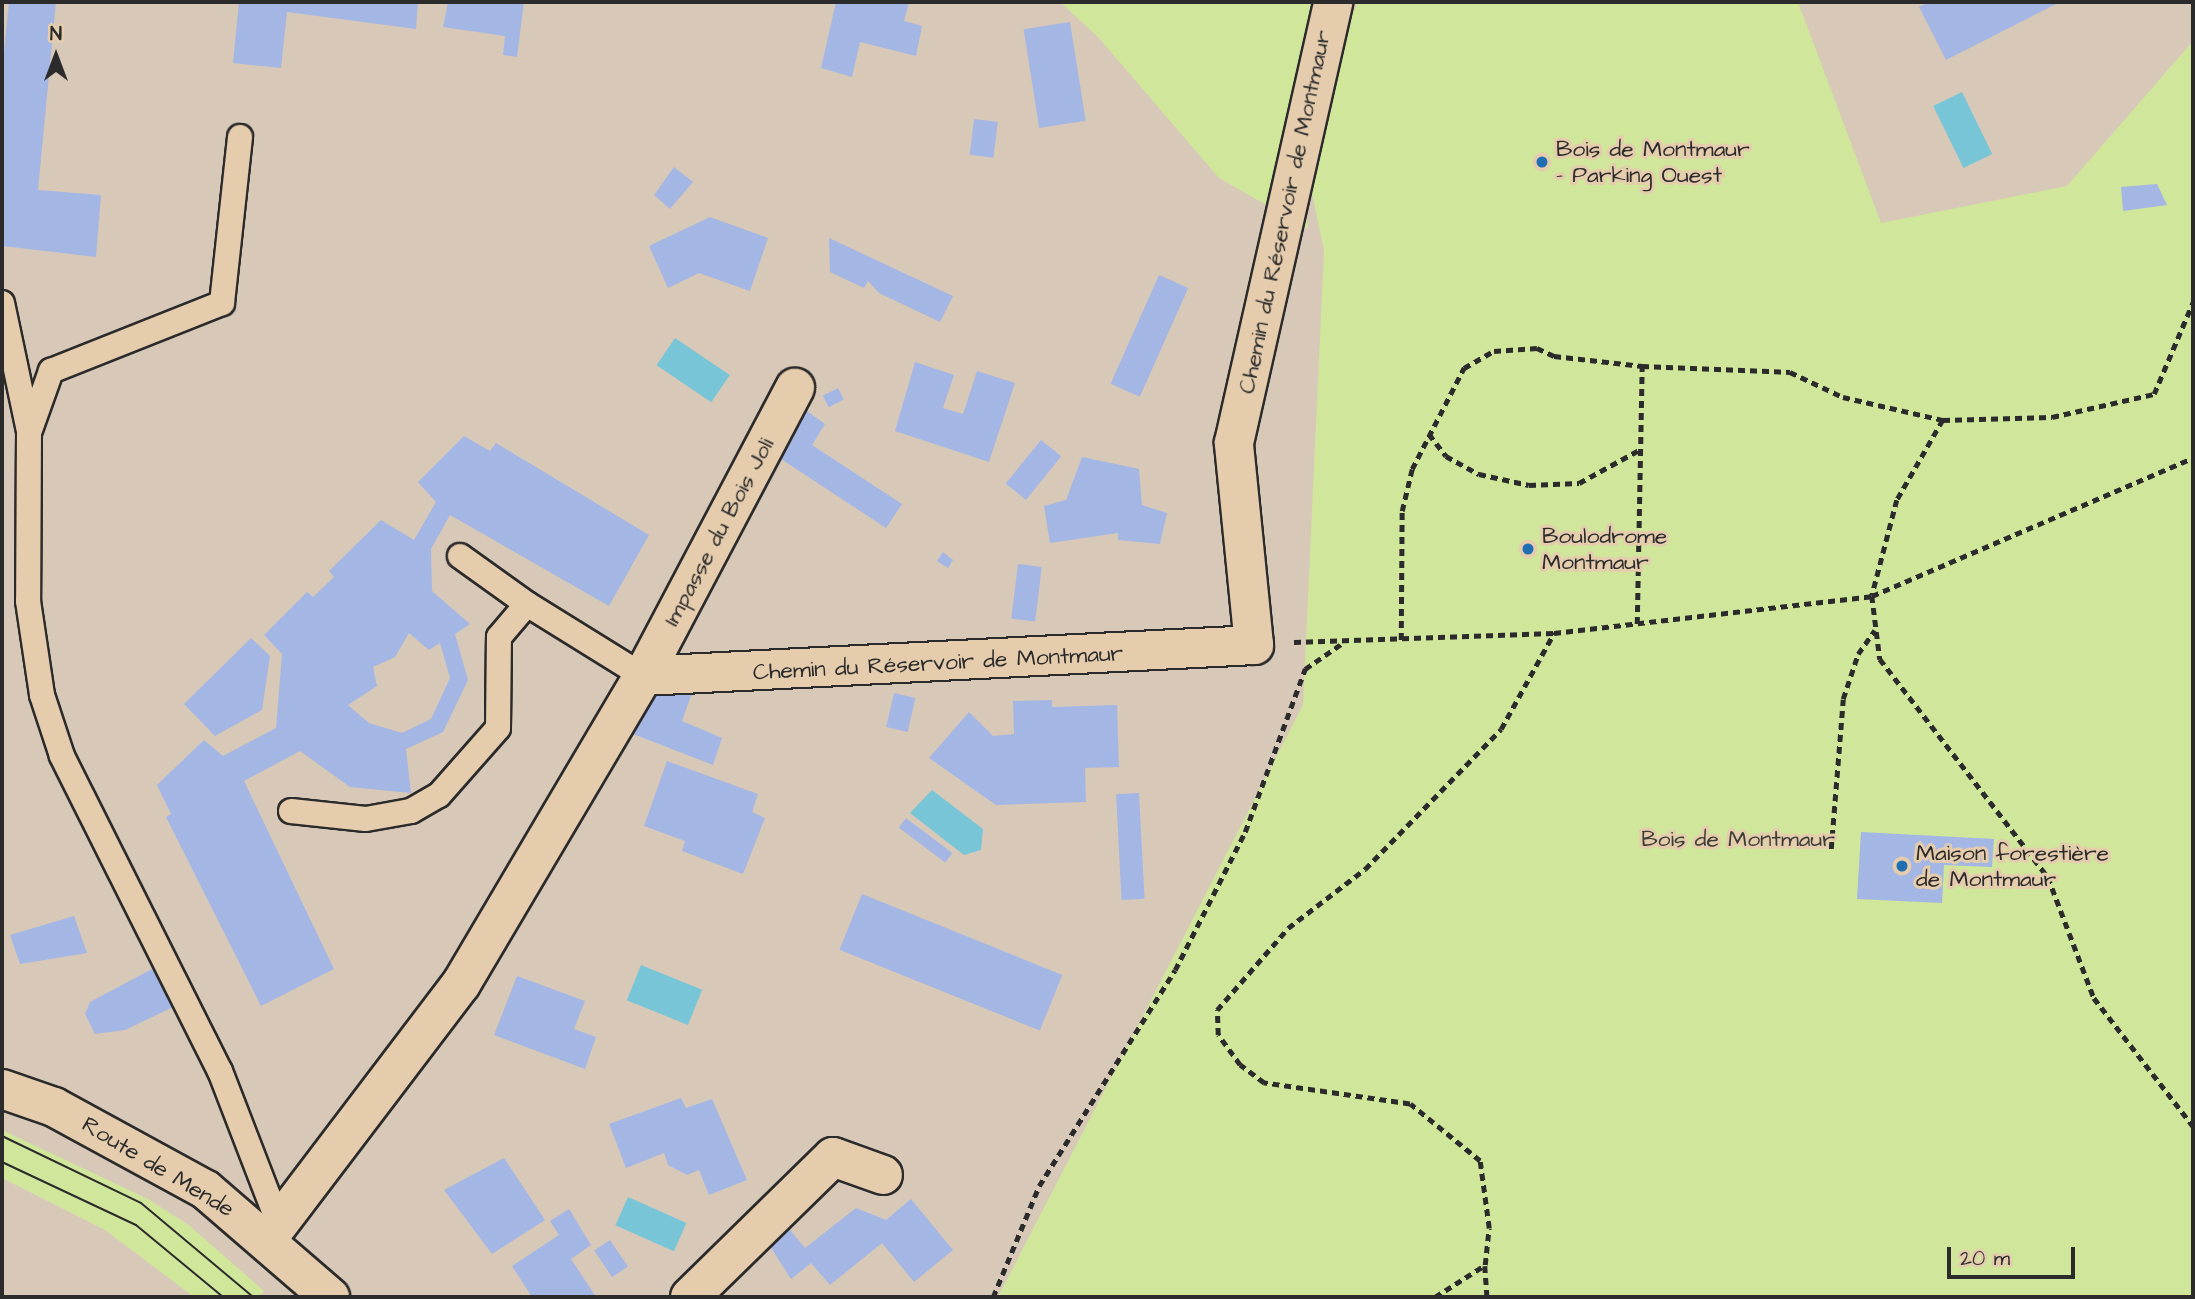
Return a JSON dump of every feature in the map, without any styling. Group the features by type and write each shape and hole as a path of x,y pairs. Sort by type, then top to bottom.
{"street":[{"name":"Chemin du Réservoir de Montmaur","path":"643,676 1254,645 1234,443 1333,2"},
{"name":"Impasse du Bois Joli","path":"643,676 795,388"},
{"path":"273,1230 461,984 643,676"},
{"name":"Route de Mende","path":"2,1089 115,1138 273,1230 330,1297"},
{"path":"690,1297 833,1157 883,1175"}],"lane":[{"path":"29,431 51,371 222,303 240,137"},
{"path":"2,303 29,431 28,601 42,695 62,756 220,1071 273,1230"},
{"path":"460,556 527,604 643,676"},
{"path":"291,811 366,819 411,811 439,794 498,728 499,637 527,604"}],"path":[{"path":"1401,640 1402,512 1429,434 1464,368 1494,351 1537,348 1554,356 1642,366 1790,372 1843,397 1943,420 2052,416 2154,394 2193,302"},
{"path":"1637,624 1642,366"},
{"path":"1943,420 1897,500 1872,596 1880,659 2048,877 2094,998 2193,1126"},
{"path":"1429,434 1446,456 1479,474 1529,485 1579,483 1640,450"},
{"path":"1254,645 1554,633 1872,596 2193,458"},
{"path":"1831,849 1843,699 1858,654 1876,630"},
{"path":"1487,1297 1485,1265 1489,1228 1480,1161 1470,1149 1410,1104 1264,1083 1240,1065 1219,1035 1217,1010 1288,928 1365,869 1501,729 1554,633"},
{"path":"993,1297 1039,1186 1175,970 1245,832 1305,669 1344,642"},
{"path":"1435,1297 1485,1265"}],"green space":[{"path":"1060,2 1355,2 1303,188 1308,229 1219,178 1098,37"},
{"name":"Bois de Montmaur","path":"1358,2 1798,2 1881,223 2067,186 2193,41 2193,1297 998,1297 1303,705 1324,251 1305,158 1335,51"},
{"path":"2,1130 148,1199 190,1226 264,1291 258,1297 194,1297 105,1230 2,1178"}],"water":[{"path":"1962,92 1992,154 1963,168 1933,106"},
{"path":"675,338 730,375 711,402 657,365"},
{"path":"932,790 983,829 981,850 964,855 910,813"},
{"path":"641,965 702,990 688,1025 627,1000"},
{"path":"628,1197 686,1223 674,1251 615,1225"}],"building":[{"path":"9,2 56,2 38,190 101,195 96,257 3,246 2,73"},
{"path":"239,2 418,2 416,29 287,12 281,68 233,63"},
{"path":"448,2 524,2 517,57 503,55 505,36 443,27"},
{"path":"836,2 909,2 904,21 922,26 916,56 860,42 852,77 821,68"},
{"path":"1929,2 2056,4 1946,60 1919,7"},
{"path":"1070,22 1086,121 1039,128 1024,29"},
{"path":"974,119 998,122 993,158 970,155"},
{"path":"674,167 693,182 670,209 654,195"},
{"path":"2157,184 2167,205 2123,211 2121,187"},
{"path":"710,217 768,238 750,291 699,273 668,288 649,246"},
{"path":"829,238 953,296 940,322 879,293 868,281 864,288 830,272"},
{"path":"1159,275 1188,288 1140,397 1111,384"},
{"path":"915,362 954,375 943,408 963,414 977,371 1015,383 989,462 895,431"},
{"path":"838,388 844,400 829,407 823,396"},
{"path":"807,411 825,424 812,445 902,504 886,528 775,455"},
{"path":"464,436 490,451 496,443 649,535 609,606 450,515 431,549 432,591 470,624 455,634 468,680 443,732 406,749 411,793 350,787 300,751 244,781 334,969 261,1006 166,817 171,814 157,785 204,740 223,756 276,728 282,654 264,635 307,592 313,597 334,577 329,571 381,520 414,540 436,502 418,482","holes":["409,633 429,650 440,643 450,678 431,719 402,733 369,723 348,705 377,686 373,667 395,657"]},
{"path":"1041,440 1061,456 1026,500 1006,484"},
{"path":"1082,457 1139,469 1142,505 1167,513 1160,544 1118,540 1118,533 1050,543 1044,506 1066,500"},
{"path":"943,552 953,560 948,568 937,561"},
{"path":"1018,564 1042,567 1035,622 1011,619"},
{"path":"251,638 270,656 262,710 215,736 184,704"},
{"path":"693,690 682,721 722,738 713,765 628,732 650,693"},
{"path":"894,693 915,698 908,732 886,727"},
{"path":"1052,700 1052,707 1117,705 1119,767 1085,768 1086,802 996,805 929,758 969,712 993,736 1014,734 1013,701"},
{"path":"667,761 758,794 752,812 765,818 743,874 682,851 685,841 644,826"},
{"path":"1139,793 1145,899 1122,900 1116,794"},
{"path":"906,818 952,853 945,862 899,828"},
{"name":"Maison forestière de Montmaur","path":"1861,832 1994,839 1992,867 1944,865 1942,903 1857,899"},
{"path":"862,894 1062,975 1040,1031 840,950"},
{"path":"74,916 87,953 20,964 10,935"},
{"path":"154,968 173,1007 125,1030 95,1034 85,1014 90,1002"},
{"path":"517,976 585,1001 574,1029 596,1037 585,1069 494,1035"},
{"path":"681,1098 686,1108 712,1099 747,1180 709,1195 699,1170 687,1175 668,1165 664,1153 626,1168 609,1124"},
{"path":"504,1158 545,1220 492,1254 444,1190"},
{"path":"911,1199 953,1250 914,1282 882,1243 830,1285 811,1263 791,1279 768,1243 786,1225 805,1248 856,1208 886,1220"},
{"path":"569,1209 591,1245 571,1259 596,1297 532,1297 512,1266 559,1235 550,1221"},
{"path":"610,1240 628,1267 612,1277 594,1251"}],"tram line":[{"path":"2,1136 141,1203 253,1297"},
{"path":"2,1162 136,1225 223,1297"}],"place":[{"name":"Bois de Montmaur - Parking Ouest","path":"1542,162"},
{"name":"Boulodrome Montmaur","path":"1528,549"},
{"name":"Maison forestière de Montmaur","path":"1902,866"}]}
